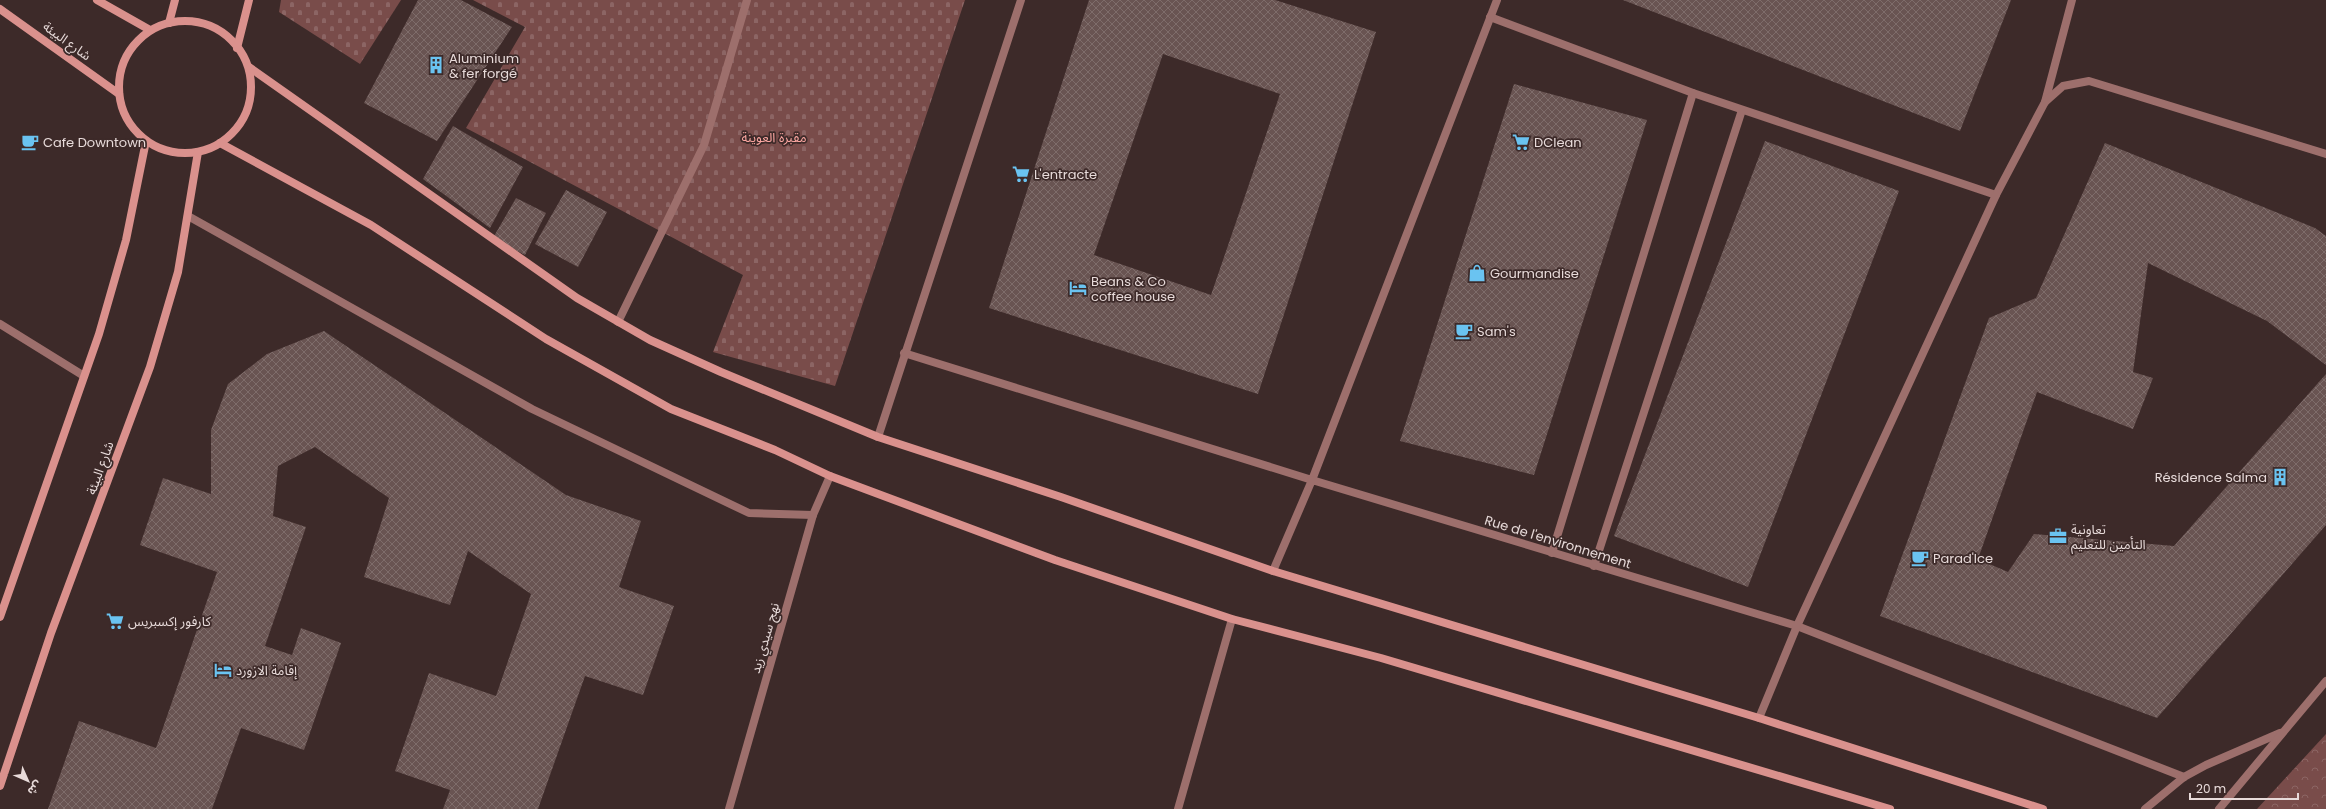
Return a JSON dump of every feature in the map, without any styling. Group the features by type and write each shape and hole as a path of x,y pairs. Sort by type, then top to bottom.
{"main road":[{"path":"97,0 150,30"},
{"path":"169,23 175,0"},
{"path":"237,48 249,0"},
{"name":"شارع البيئة","path":"0,9 119,94"},
{"path":"249,67 251,96 241,123 220,143 198,152 171,152 146,141 127,120 119,94 121,69 132,47 150,30 177,20 208,24 233,40 249,67 577,298 650,340 721,372 878,437 1062,497 1273,571 1759,718 2043,809"},
{"path":"0,617 84,376 126,240 146,141"},
{"path":"220,143 371,225 546,339 671,409 775,450 830,476 1055,560 1232,619 1381,658 1890,809"},
{"name":"شارع البيئة","path":"0,786 51,633 150,367 178,272 198,152"}],"street":[{"path":"618,322 704,145 747,0"},
{"path":"878,437 904,352 1021,0"},
{"path":"1273,571 1312,480 1497,0"},
{"path":"1759,718 1797,626 1996,194 2045,102 2072,0"},
{"path":"1490,17 1693,93 1996,194"},
{"path":"2045,102 2063,86 2089,80 2326,154"},
{"path":"1552,553 1693,93"},
{"path":"1594,566 1742,110"},
{"path":"188,216 532,409 616,450 749,513 813,514"},
{"path":"0,324 84,376"},
{"name":"Rue de l'environnement","path":"904,352 1312,480 1797,626 2184,777"},
{"name":"نهج سيدي زيد","path":"729,809 813,514 830,476"},
{"path":"1178,809 1232,619"},
{"path":"2219,809 2326,681"},
{"path":"2145,809 2184,777 2206,765 2283,732"}],"green space":[{"path":"281,0 401,0 360,64 279,12"},
{"name":"مقبرة العوينة","path":"473,0 965,0 835,386 713,352 743,275 466,128 525,27"},
{"path":"2326,734 2326,809 2257,809"}],"building":[{"name":"Aluminium & fer forgé","path":"418,0 461,0 512,27 437,141 364,103"},
{"path":"1089,0 1275,0 1376,32 1258,394 989,308","holes":["1163,54 1280,94 1211,295 1094,255"]},
{"path":"1623,0 2011,0 1960,131"},
{"path":"1514,84 1647,120 1534,475 1400,441"},
{"path":"453,126 523,167 490,228 423,179"},
{"path":"1765,141 1899,191 1748,587 1614,536"},
{"name":"Résidence Salma","path":"2105,143 2315,228 2326,236 2326,365 2267,321 2148,263 2133,372 2153,378 2133,429 2037,392 1978,559 2008,572 2034,534 2174,546 2326,374 2326,525 2157,718 1880,616 1989,318 2036,298"},
{"path":"566,190 607,212 578,267 535,244"},
{"path":"516,198 546,213 525,255 493,238"},
{"path":"324,331 566,495 641,521 619,587 674,606 643,695 585,676 538,809 443,809 450,790 395,771 429,673 496,696 531,594 468,551 450,605 364,577 389,498 315,447 278,466 273,516 306,527 265,646 292,655 301,628 341,643 304,750 241,728 212,809 48,809 79,721 156,748 217,572 140,545 163,478 211,494 211,430 228,384 267,354"}],"place":[{"name":"Aluminium & fer forgé","path":"436,65"},
{"name":"Cafe Downtown","path":"30,142"},
{"name":"DClean","path":"1521,142"},
{"name":"L'entracte","path":"1021,174"},
{"name":"Gourmandise","path":"1477,273"},
{"name":"Beans & Co coffee house","path":"1078,288"},
{"name":"Sam's","path":"1464,331"},
{"name":"Résidence Salma","path":"2280,477"},
{"name":"تعاونية التأمين للتعليم","path":"2058,536"},
{"name":"Parad'Ice","path":"1920,558"},
{"name":"كارفور إكسبريس","path":"115,621"},
{"name":"إقامة الازورد","path":"223,670"}]}
